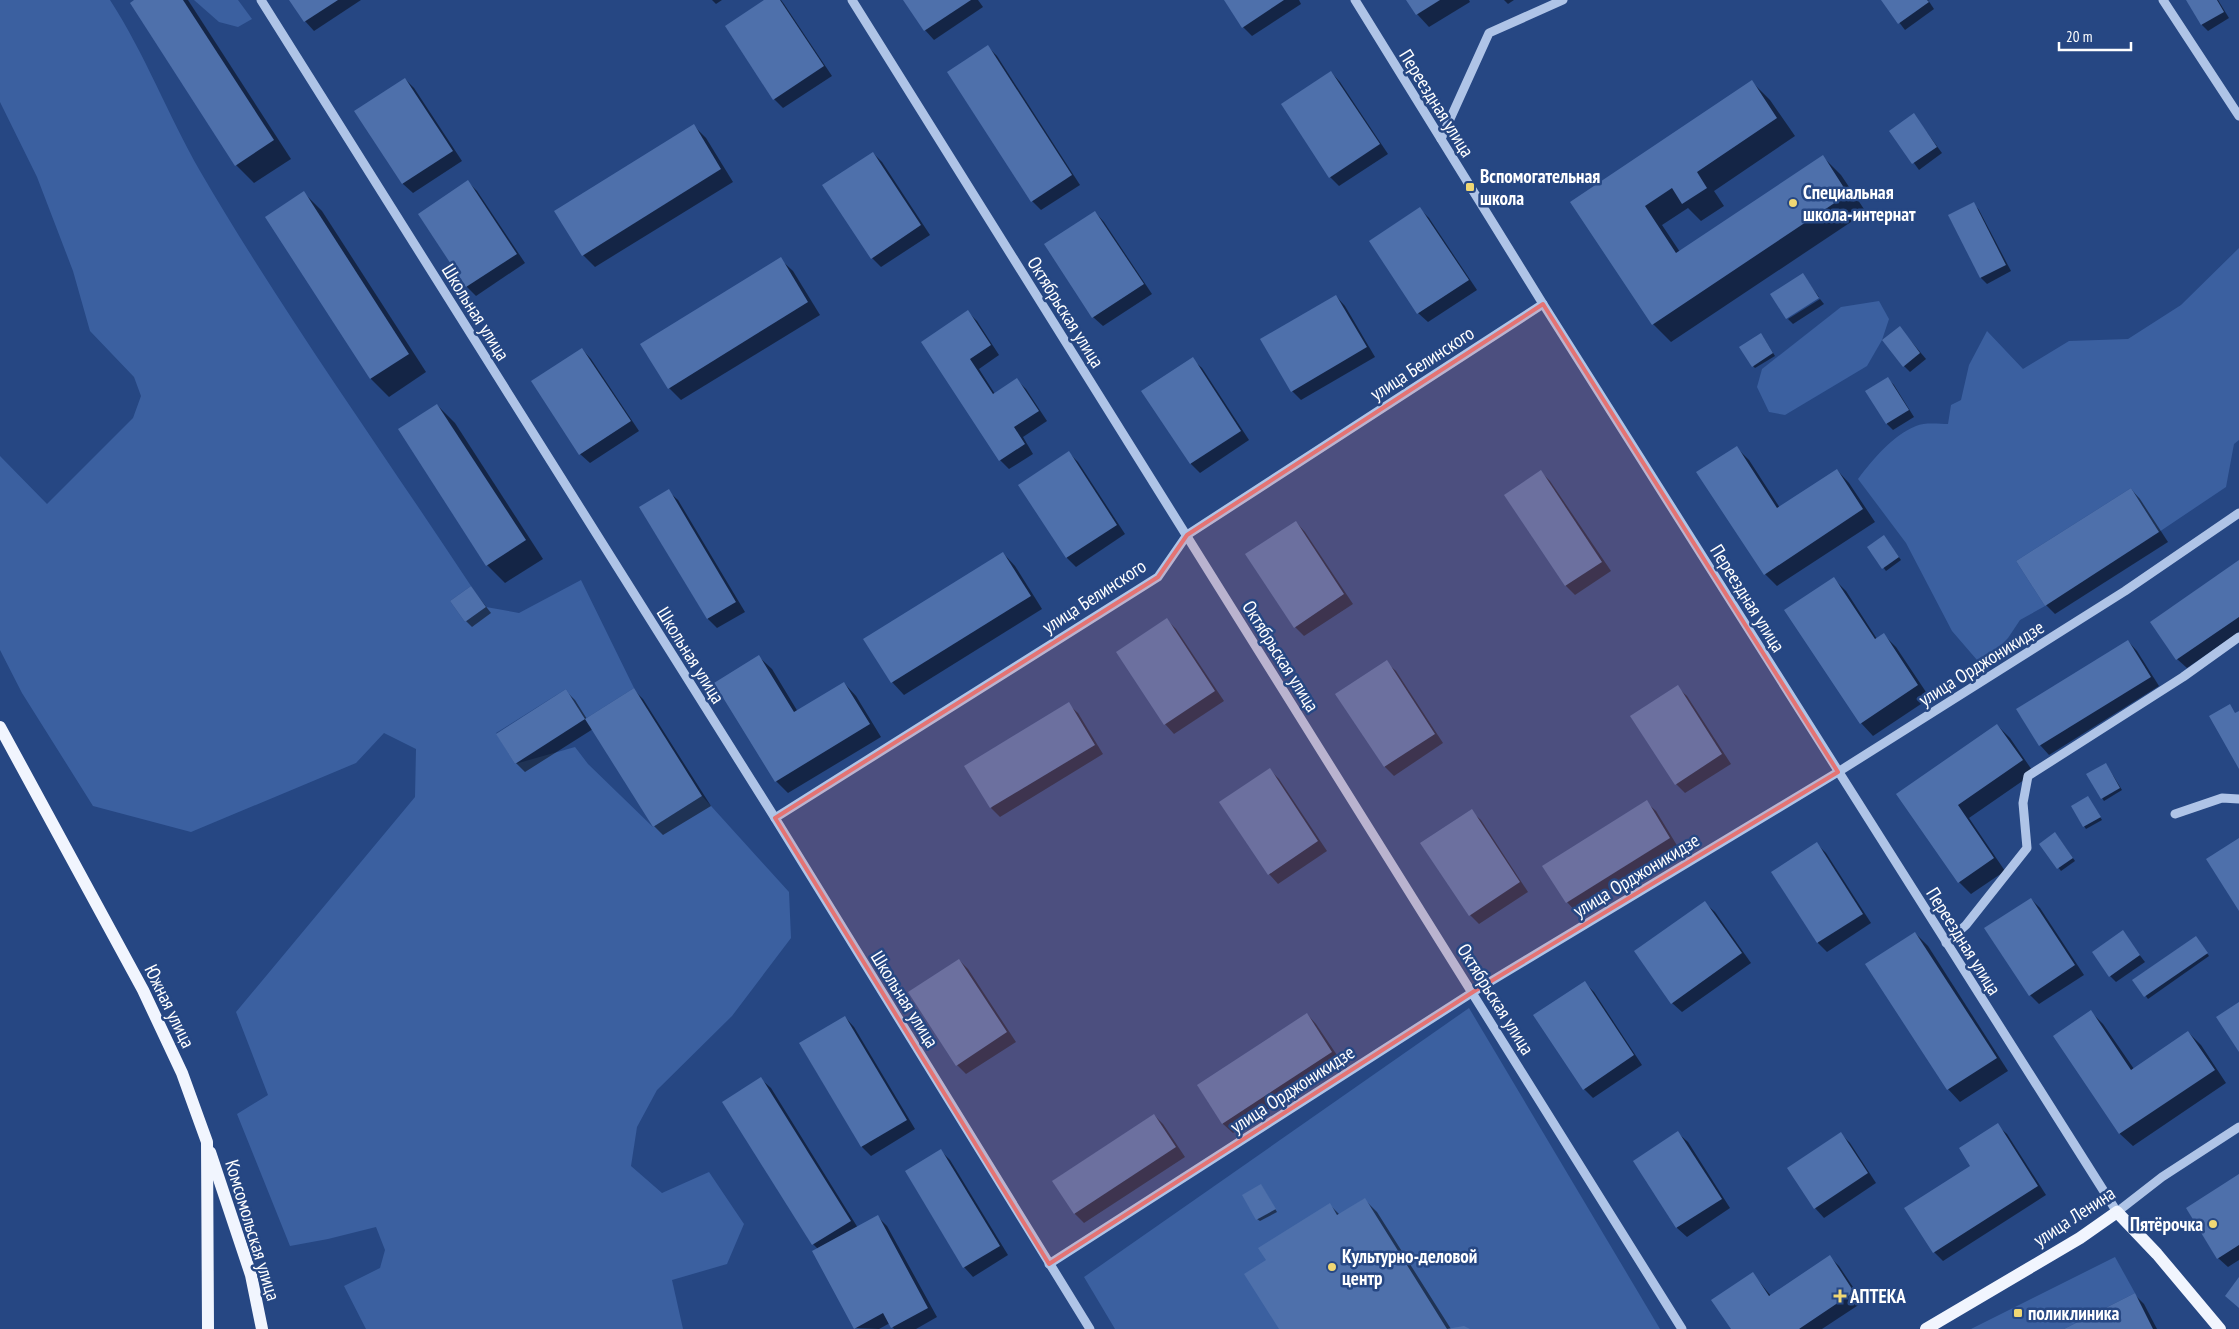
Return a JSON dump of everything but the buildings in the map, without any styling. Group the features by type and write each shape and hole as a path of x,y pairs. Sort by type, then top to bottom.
{"main road":[{"name":"Южная улица","path":"0,726 143,990 182,1074 207,1142 208,1329"},
{"name":"Комсомольская улица","path":"207,1142 230,1206 251,1275 262,1329"},
{"name":"улица Ленина","path":"1926,1329 2080,1238 2117,1212"},
{"path":"2117,1212 2157,1254 2220,1329"}],"street":[{"name":"Школьная улица","path":"261,0 775,818 1090,1329"},
{"name":"Октябрьская улица","path":"852,0 1682,1329"},
{"name":"Переездная улица","path":"1355,0 1543,304 2117,1212"},
{"path":"1441,139 1489,33 1563,0"},
{"path":"2163,0 2239,116"},
{"name":"улица Белинского","path":"775,818 1158,577 1187,535 1543,304"},
{"name":"улица Орджоникидзе","path":"1049,1264 1472,992 1838,772 2125,591 2239,513"},
{"path":"1946,943 1966,925 2027,848 2023,803 2028,776 2184,677 2239,636"},
{"path":"2176,814 2222,798 2239,799"},
{"name":"улица Ленина","path":"2117,1212 2162,1177 2239,1127"}],"highlighted area":[{"path":"1543,304 1838,772 1473,992 1049,1264 775,818 1158,577 1187,535"}],"shaded area":[{"path":"0,0 110,0 134,42 188,150 232,224 298,328 471,586 450,601 465,622 486,607 519,613 581,580 634,688 585,719 566,689 496,733 515,764 575,747 588,764 653,827 702,796 789,892 791,938 732,1016 657,1090 637,1127 631,1166 662,1193 709,1172 744,1224 727,1264 672,1280 683,1329 366,1329 344,1286 380,1268 385,1250 376,1227 290,1246 237,1114 268,1095 236,1012 415,797 416,749 384,733 356,763 191,832 93,806 22,693 0,650 0,456 47,504 133,418 141,396 134,377 90,331 73,271 37,177 0,102"},
{"path":"194,0 238,0 252,19 238,27 219,22"},
{"path":"2239,248 2239,440 2234,444 2226,487 2159,532 2131,488 2016,561 2045,606 2020,620 2008,638 1994,652 1977,660 1952,631 1906,543 1858,479 1884,448 1907,430 1924,424 1948,424 1951,405 1961,400 1969,365 1987,331 2023,369 2069,341 2128,339 2181,305"},
{"path":"1879,301 1889,319 1882,340 1867,366 1785,415 1769,412 1757,387 1762,369 1841,307"},
{"path":"1469,1008 1660,1329 1115,1329 1084,1277"},
{"path":"2115,1257 2135,1293 2064,1329 1971,1329"}],"place":[{"name":"Вспомогательная школа","path":"1470,187"},
{"name":"Специальная школа-интернат","path":"1793,203"},
{"name":"Пятёрочка","path":"2213,1224"},
{"name":"Культурно-деловой центр","path":"1332,1267"},
{"name":"АПТЕКА","path":"1840,1296"},
{"name":"поликлиника","path":"2018,1313"}]}
